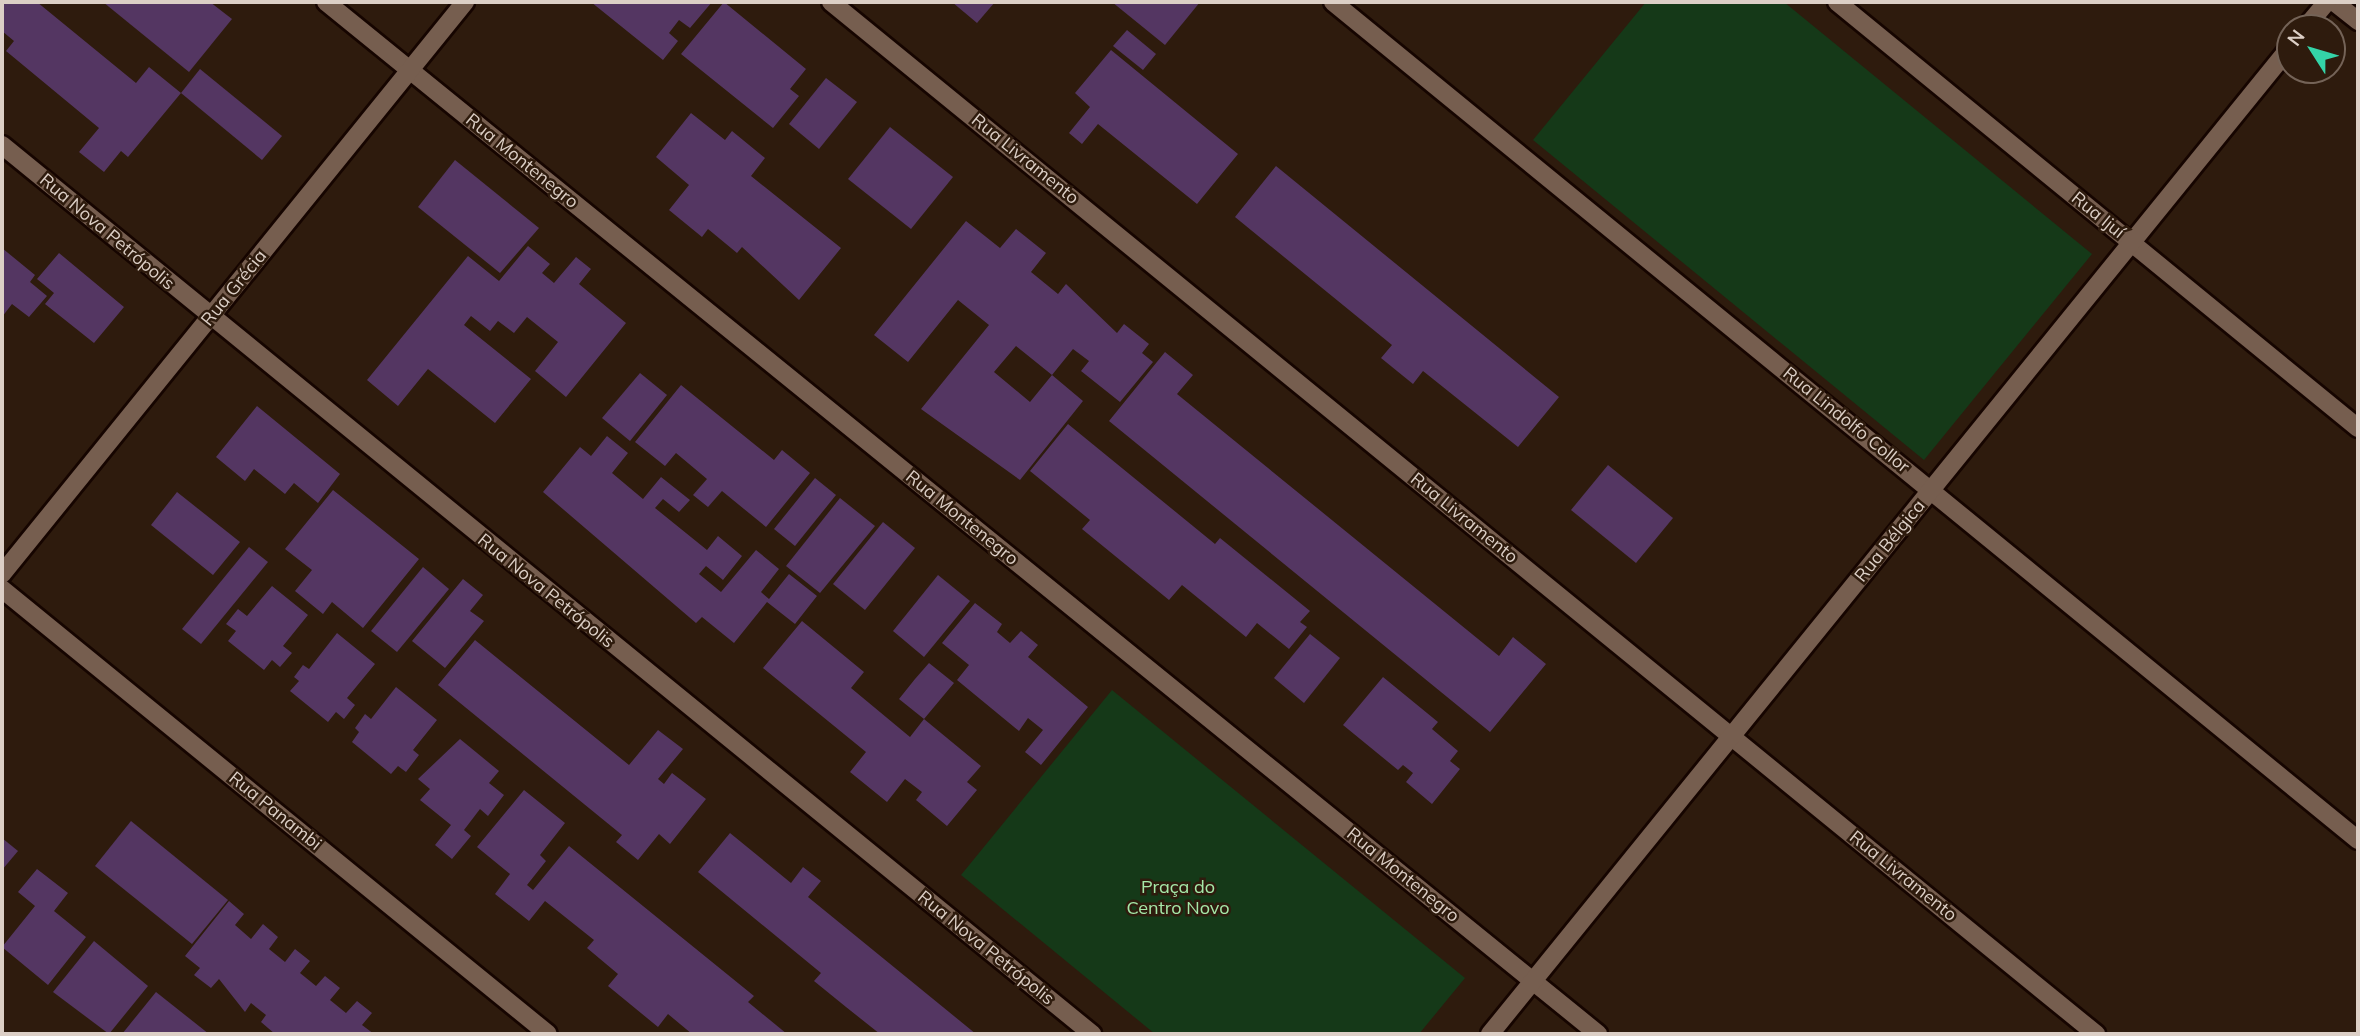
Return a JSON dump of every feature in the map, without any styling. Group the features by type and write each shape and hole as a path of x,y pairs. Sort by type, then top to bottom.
{"street":[{"name":"Rua Montenegro","path":"326,2 1598,1034"},
{"name":"Rua Grécia","path":"2,574 465,2"},
{"name":"Rua Livramento","path":"831,2 2096,1034"},
{"name":"Rua Lindolfo Collor","path":"1333,2 1932,489 2358,840"},
{"name":"Rua Ijuí","path":"1837,2 2358,428"},
{"path":"2334,2 2358,22"},
{"name":"Rua Bélgica","path":"1490,1034 2276,64"},
{"name":"Rua Nova Petrópolis","path":"2,145 209,318 1092,1034"},
{"name":"Rua Panambi","path":"2,589 548,1034"}],"green space":[{"path":"1646,2 1784,2 2092,254 1924,460 1533,140"},
{"name":"Praça do Centro Novo","path":"1112,690 1465,978 1419,1034 1155,1034 961,875"}],"building":[{"path":"2,2 37,2 136,83 149,67 181,93 128,157 121,151 104,172 79,152 99,128 6,51 14,41 2,31"},
{"path":"103,2 210,2 232,19 189,72"},
{"path":"591,2 712,2 690,28 679,20 669,33 678,41 663,60"},
{"path":"724,2 806,69 790,89 799,96 773,128 681,54"},
{"path":"952,2 995,2 977,23"},
{"path":"1112,2 1200,2 1165,45"},
{"path":"1127,30 1156,54 1143,70 1113,46"},
{"path":"1111,50 1238,154 1197,204 1098,124 1082,144 1069,133 1090,107 1075,93"},
{"path":"200,69 282,136 262,160 181,93"},
{"path":"826,78 857,102 819,149 789,124"},
{"path":"691,113 725,140 732,131 765,158 751,176 841,248 799,300 742,247 737,253 708,229 702,237 669,210 689,185 656,157"},
{"path":"890,127 953,177 911,229 848,179"},
{"path":"455,160 539,228 500,273 418,207"},
{"path":"1276,166 1559,397 1518,447 1423,371 1413,384 1381,358 1392,345 1235,217"},
{"path":"966,221 1000,248 1016,229 1046,253 1031,272 1058,294 1066,284 1117,333 1124,324 1149,344 1142,353 1153,362 1120,402 1081,371 1089,361 1073,349 1052,375 1083,401 1020,480 921,409 989,325 958,300 908,362 874,335","holes":["1016,346 1052,375 1030,402 994,372"]},
{"path":"528,246 550,264 542,273 554,283 576,257 591,269 579,284 626,323 566,397 535,371 558,342 527,317 514,333 498,321 490,331 471,316 464,325 531,379 495,423 428,369 398,406 367,380 468,256 499,281"},
{"path":"2,248 35,275 30,282 47,296 29,317 12,304 2,317"},
{"path":"59,253 124,307 94,343 45,304 54,293 37,279"},
{"path":"1165,352 1193,375 1177,394 1499,656 1513,637 1546,664 1490,732 1109,421"},
{"path":"640,373 667,395 630,441 602,418"},
{"path":"681,385 774,460 782,450 810,473 766,527 722,491 708,507 693,495 707,479 676,453 665,466 635,442"},
{"path":"257,406 340,474 318,503 294,483 285,494 254,469 245,481 216,457"},
{"path":"1068,424 1215,544 1220,538 1310,611 1300,622 1307,627 1289,649 1257,623 1246,637 1182,585 1169,600 1082,529 1090,520 1030,471"},
{"path":"607,436 628,453 612,473 643,499 661,477 690,500 679,512 663,499 655,508 707,550 718,536 742,556 723,580 706,566 699,574 721,592 756,550 779,569 761,592 769,599 789,574 817,596 795,624 767,602 734,643 702,617 696,623 543,492 580,447 591,456"},
{"path":"1608,465 1673,518 1636,563 1571,510"},
{"path":"815,478 836,495 795,546 774,529"},
{"path":"333,490 419,559 363,628 332,602 323,614 295,591 312,570 285,549"},
{"path":"177,492 240,542 213,575 151,525"},
{"path":"840,498 875,526 820,593 786,566"},
{"path":"883,522 915,548 865,610 833,584"},
{"path":"249,547 268,562 201,644 182,629"},
{"path":"423,567 449,589 397,652 371,631"},
{"path":"938,575 970,601 924,657 893,631"},
{"path":"463,579 483,595 470,611 484,621 445,668 412,641"},
{"path":"272,586 308,615 283,646 292,653 280,667 272,660 264,670 228,641 236,631 226,624 238,609 247,616"},
{"path":"975,603 1002,624 997,632 1010,643 1021,631 1038,645 1028,657 1088,707 1041,765 1025,752 1043,730 1028,718 1019,731 957,680 969,665 942,643"},
{"path":"802,621 864,672 851,688 910,737 924,719 981,766 967,782 977,790 947,826 916,800 922,792 905,779 887,802 850,772 866,752 763,668"},
{"path":"337,633 375,664 347,698 355,705 344,719 336,712 328,722 290,691 299,681 294,677 303,665 309,669"},
{"path":"1310,634 1340,658 1304,703 1274,678"},
{"path":"475,640 629,765 658,730 683,749 658,779 664,784 672,773 706,799 670,844 659,834 638,860 616,842 622,835 438,685"},
{"path":"929,663 954,683 924,719 899,699"},
{"path":"1383,677 1438,722 1432,729 1458,751 1450,761 1460,769 1432,804 1406,782 1413,773 1403,765 1398,770 1343,725"},
{"path":"396,687 437,720 413,750 419,755 406,772 398,766 391,774 352,742 359,732 355,728 365,714 371,719"},
{"path":"460,739 499,771 489,783 504,795 488,816 480,809 464,830 471,836 452,859 435,845 451,825 420,800 430,789 418,779"},
{"path":"524,790 565,823 540,855 546,861 527,885 533,890 569,846 754,996 748,1002 787,1034 692,1034 668,1014 658,1027 608,986 618,974 587,948 594,940 545,901 529,921 495,894 510,874 477,847"},
{"path":"131,821 228,900 192,944 95,866"},
{"path":"730,833 791,883 803,867 821,881 808,897 976,1034 880,1034 814,981 821,973 698,872"},
{"path":"2,838 18,851 2,870"},
{"path":"37,869 68,893 54,911 86,937 48,985 2,947 35,906 18,892"},
{"path":"229,901 244,914 235,925 251,939 263,924 278,937 269,949 285,962 295,949 310,961 300,973 316,986 325,976 340,988 330,1000 346,1013 357,1001 372,1013 362,1025 374,1034 275,1034 261,1022 266,1015 251,1003 245,1012 219,979 211,988 194,975 200,968 185,956"},
{"path":"94,941 148,986 109,1034 53,992"},
{"path":"156,992 209,1034 122,1034"}]}
